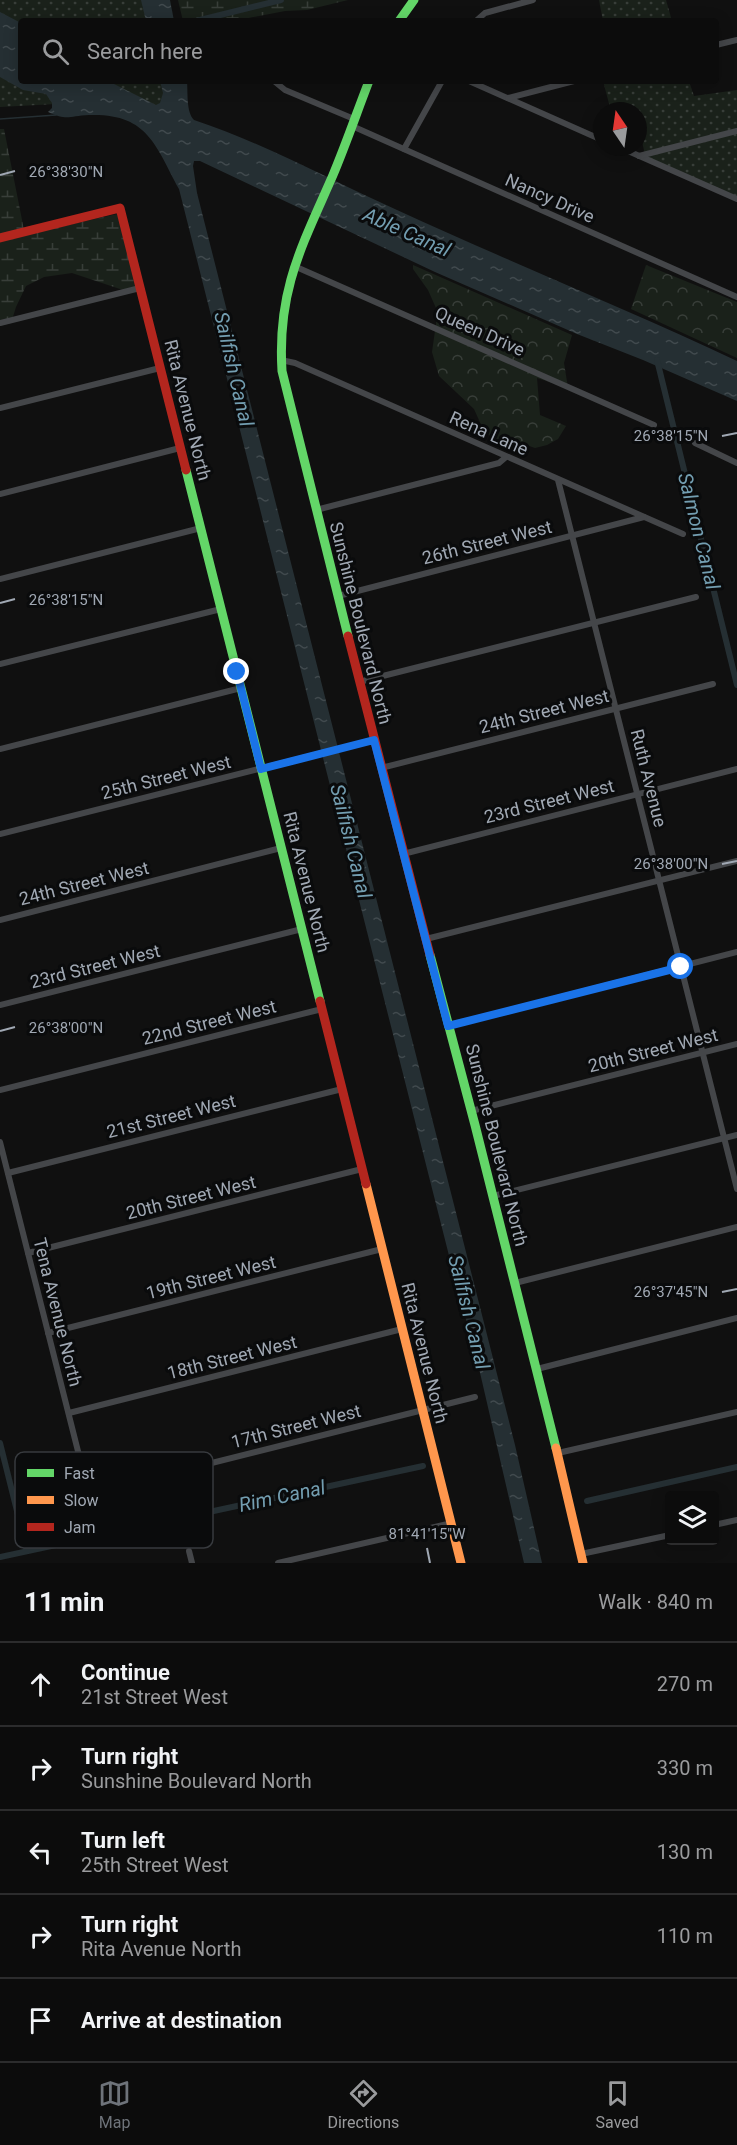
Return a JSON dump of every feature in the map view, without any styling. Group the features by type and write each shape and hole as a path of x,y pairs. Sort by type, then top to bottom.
{"street":[{"path":"401,18 414,0"},
{"path":"479,18 485,13 533,0"},
{"path":"719,44 737,40"},
{"name":"Nancy Drive","path":"278,84 285,90 404,149 737,297"},
{"name":"Sunshine Boulevard North","path":"368,84 286,287 281,318 281,360 286,391 359,682 537,1369 582,1559"},
{"path":"404,149 440,84"},
{"path":"476,84 593,136"},
{"path":"508,98 562,84"},
{"path":"647,154 737,131"},
{"path":"639,156 737,199"},
{"name":"Rita Avenue North","path":"0,238 120,208 461,1563"},
{"name":"Queen Drive","path":"294,266 654,425"},
{"path":"0,323 141,288"},
{"name":"Rena Lane","path":"281,360 295,363 683,534"},
{"path":"0,408 160,368"},
{"path":"695,443 736,462 737,472"},
{"path":"0,494 180,448"},
{"path":"316,510 499,463 506,457"},
{"name":"Ruth Avenue","path":"558,480 737,1189"},
{"name":"26th Street West","path":"338,596 644,517"},
{"path":"0,579 201,528"},
{"path":"359,682 696,597"},
{"path":"0,664 221,609"},
{"name":"24th Street West","path":"381,768 713,684"},
{"path":"0,749 241,688"},
{"name":"25th Street West","path":"0,834 374,740"},
{"name":"23rd Street West","path":"403,854 737,769"},
{"name":"24th Street West","path":"0,920 281,848"},
{"path":"426,939 737,861"},
{"name":"23rd Street West","path":"0,1005 302,929"},
{"path":"448,1026 737,952"},
{"name":"22nd Street West","path":"0,1090 322,1009"},
{"name":"20th Street West","path":"471,1111 737,1044"},
{"name":"21st Street West","path":"8,1173 342,1089"},
{"path":"493,1196 737,1135"},
{"name":"Tena Avenue North","path":"0,1142 78,1452"},
{"name":"20th Street West","path":"28,1253 362,1169"},
{"path":"515,1283 737,1227"},
{"name":"19th Street West","path":"48,1333 382,1249"},
{"path":"537,1369 737,1318"},
{"name":"18th Street West","path":"69,1413 402,1329"},
{"name":"17th Street West","path":"213,1462 475,1397"},
{"path":"558,1453 737,1412"},
{"path":"719,1524 737,1520"},
{"path":"278,1563 452,1523"},
{"path":"582,1559 665,1536"},
{"path":"189,1551 192,1563"}],"green space":[{"path":"0,0 151,0 154,18 18,18 18,84 164,84 170,128 112,101 0,107"},
{"path":"178,0 348,0 307,10 285,11 249,18 182,18"},
{"path":"599,0 666,0 671,18 602,18"},
{"path":"604,84 690,84 694,96 737,90 737,197 646,159 647,102 609,102"},
{"path":"0,129 4,129 25,235 117,214 141,289 123,290 72,273 44,277 26,286 11,323 0,326"},
{"path":"413,265 572,335 564,363 568,388 537,378 540,415 566,426 558,439 535,448 521,443 493,439 483,429 474,409 439,376 432,352 436,308 428,290 413,269"},
{"path":"646,265 737,302 737,358 631,309"}],"water":[{"path":"141,0 170,0 173,18 145,18"},
{"path":"0,12 18,21 18,84 114,84 156,105 160,103 163,93 161,84 187,84 189,107 194,120 271,151 439,229 737,361 737,401 435,272 200,161 194,161 197,193 515,1445 542,1563 524,1563 475,1351 179,189 155,145 137,126 124,119 109,116 55,115 48,112 52,108 52,103 46,94 23,90 0,77"}],"waterway":[{"path":"208,18 281,0"},
{"path":"0,119 56,115"},
{"name":"Salmon Canal","path":"657,360 737,685"},
{"path":"0,1443 15,1503"},
{"name":"Rim Canal","path":"213,1511 423,1466"},
{"path":"587,1501 737,1467"},
{"name":"Rim Canal","path":"0,1557 42,1548"}],"traffic: fast":[{"path":"401,18 414,0"},
{"path":"348,636 282,371 281,342 288,292 294,269 368,84"},
{"path":"186,470 320,1001"},
{"path":"430,955 556,1448"}],"traffic: slow":[{"path":"366,1184 461,1563"},
{"path":"556,1448 583,1563"}],"traffic: jam":[{"path":"0,238 120,208 186,470"},
{"path":"348,636 430,955"},
{"path":"320,1001 366,1184"}],"route":[{"path":"237,672 261,769 374,740 448,1026 681,967"}],"water label":[{"name":"Able Canal","path":"407,232"},
{"name":"Sailfish Canal","path":"234,369"},
{"name":"Sailfish Canal","path":"351,841"},
{"name":"Sailfish Canal","path":"469,1312"}]}
